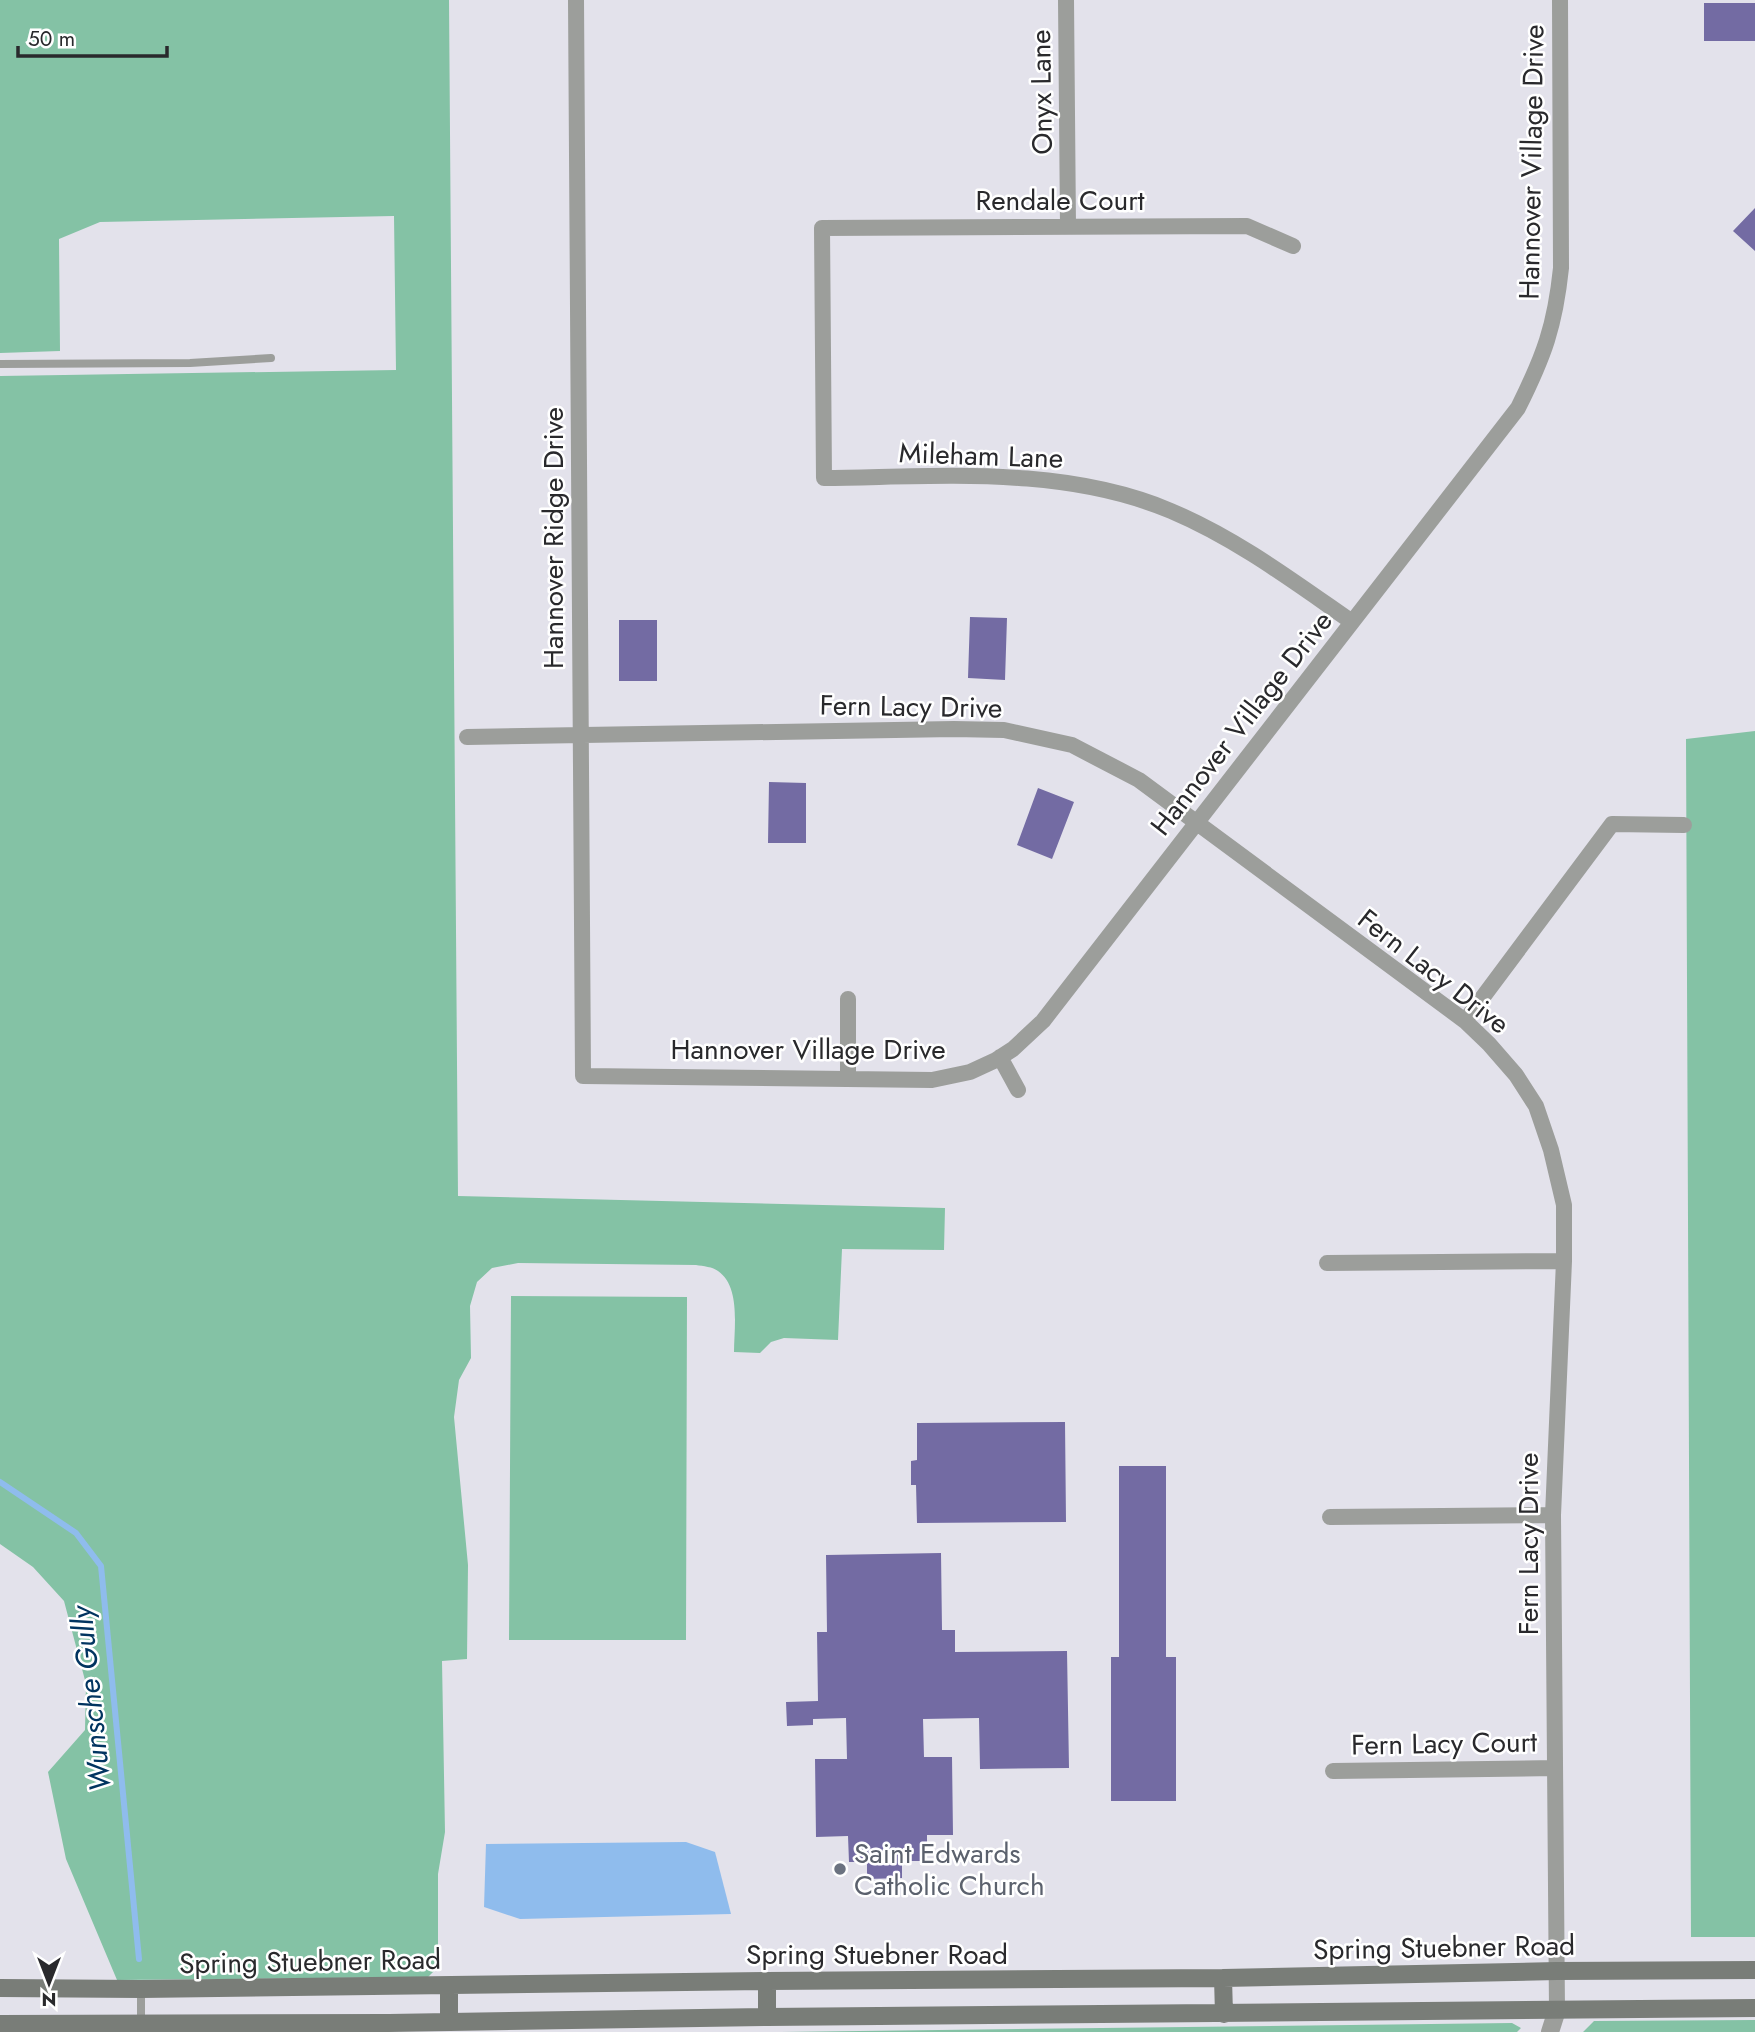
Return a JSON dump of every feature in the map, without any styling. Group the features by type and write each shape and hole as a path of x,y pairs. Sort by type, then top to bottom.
{"main road":[{"name":"Spring Stuebner Road","path":"0,1989 1223,1978 1755,1970"},
{"path":"1223,1978 1224,2014"},
{"path":"767,1981 767,2017"},
{"path":"449,1986 449,2022"},
{"path":"0,2024 141,2029 767,2017 1755,2008"}],"street":[{"name":"Hannover Ridge Drive","path":"576,0 583,1076"},
{"name":"Onyx Lane","path":"1066,0 1068,226"},
{"name":"Hannover Village Drive","path":"583,1076 933,1080 970,1072 1000,1057 1021,1043 1043,1021 1518,408 1542,361 1557,308 1561,268 1560,0"},
{"name":"Rendale Court","path":"822,228 1247,226 1293,246"},
{"name":"Mileham Lane","path":"822,228 824,478 1004,477 1035,479 1105,491 1168,510 1250,551 1352,622"},
{"name":"Fern Lacy Drive","path":"467,737 954,729 1004,730 1072,745 1139,780 1465,1021 1516,1075 1536,1106 1551,1150 1563,1205 1564,1261 1553,1515 1557,2010"},
{"path":"1465,1021 1612,824 1684,825"},
{"path":"848,999 848,1078"},
{"path":"1000,1057 1018,1090"},
{"path":"1327,1263 1564,1261"},
{"path":"1330,1517 1553,1515"},
{"name":"Fern Lacy Court","path":"1333,1771 1555,1768"},
{"path":"1550,2032 1557,2010"},
{"path":"1557,2010 1562,2032"}],"lane":[{"path":"0,364 190,363 271,358"},
{"path":"141,1989 141,2029"}],"green space":[{"path":"0,0 449,0 458,1196 945,1208 944,1250 842,1249 838,1340 784,1338 771,1342 760,1353 734,1352 733,1297 725,1278 711,1268 696,1265 518,1263 492,1268 477,1282 470,1306 471,1358 459,1380 454,1417 468,1565 467,1659 442,1661 445,1832 438,1874 438,1967 428,1977 117,1980 66,1859 48,1772 85,1730 86,1684 64,1601 33,1567 0,1544 0,376 396,370 394,216 100,222 59,239 60,351 0,353"},
{"path":"1755,731 1755,1937 1691,1937 1686,739"},
{"path":"511,1296 687,1297 686,1640 509,1640"},
{"path":"1755,2020 1755,2032 1583,2032 1594,2021"},
{"path":"1512,2023 1521,2028 1517,2032 781,2032"}],"water":[{"path":"686,1842 715,1852 731,1914 520,1919 484,1907 486,1844"}],"building":[{"path":"1704,3 1755,3 1755,41 1704,41"},
{"path":"1755,208 1755,251 1733,231"},
{"path":"970,617 1007,618 1005,680 968,678"},
{"path":"619,620 657,620 657,681 619,681"},
{"path":"769,782 806,783 806,843 768,843"},
{"path":"1038,788 1074,802 1052,859 1017,845"},
{"path":"1065,1422 1066,1522 917,1523 916,1485 911,1485 911,1461 917,1460 917,1423"},
{"path":"1119,1466 1166,1466 1166,1657 1176,1657 1176,1801 1111,1801 1111,1657 1119,1657"},
{"path":"941,1553 942,1630 955,1630 955,1652 1067,1651 1069,1768 980,1769 979,1718 923,1719 924,1757 952,1757 953,1835 927,1835 927,1861 902,1861 902,1878 867,1879 867,1862 849,1862 848,1836 816,1837 815,1759 847,1759 846,1718 813,1719 813,1725 787,1726 786,1702 818,1701 817,1632 827,1632 826,1555"}],"waterway":[{"name":"Wunsche Gully","path":"0,1482 76,1533 101,1566 139,1959"}],"place":[{"name":"Saint Edwards Catholic Church","path":"840,1869"}]}
